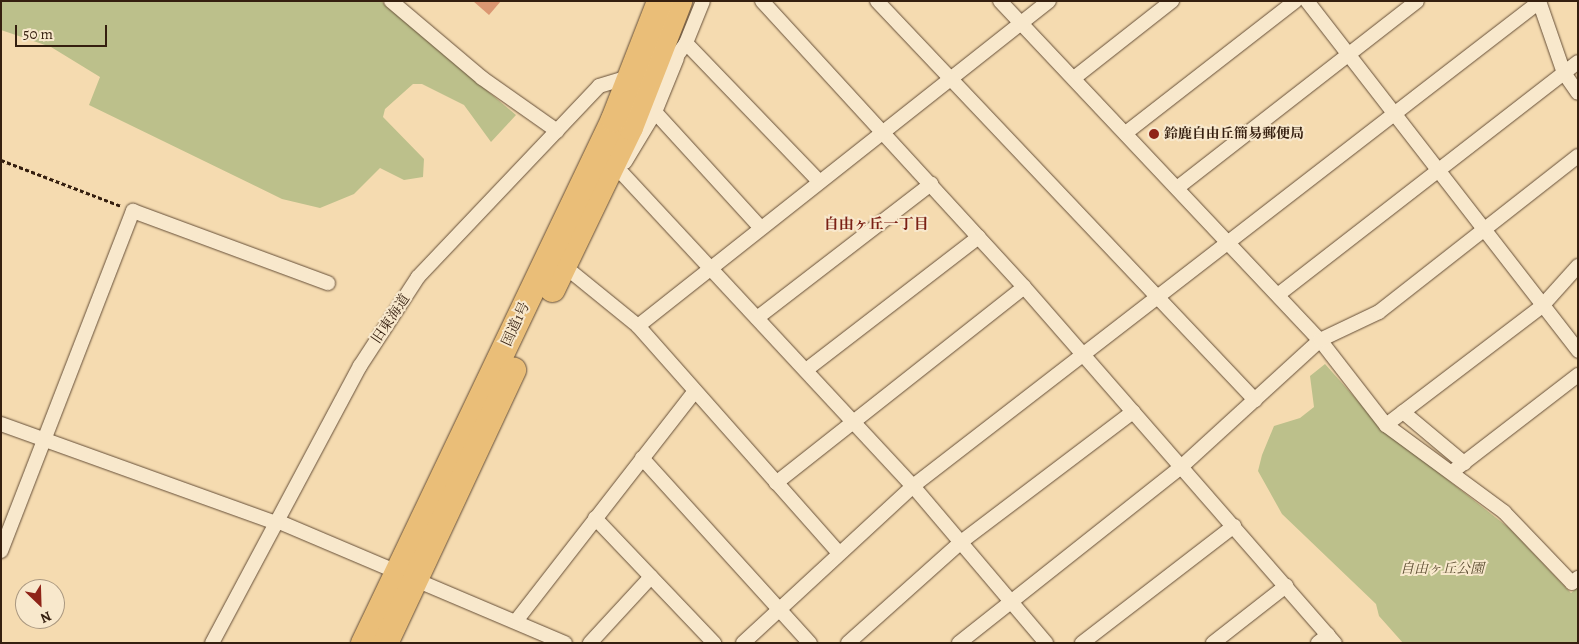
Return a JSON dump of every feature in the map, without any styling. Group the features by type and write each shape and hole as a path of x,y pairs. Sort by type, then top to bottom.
{"highway":[{"name":"国道1号","path":"363,643 405,576 577,238 644,72 659,1"},
{"name":"国道1号","path":"384,643 405,576 679,1"}],"street":[{"path":"390,1 482,78 557,131"},
{"path":"577,238 620,171 654,112 703,1"},
{"path":"762,1 979,236 1286,586 1327,640"},
{"path":"877,1 1255,400"},
{"path":"1000,1 1279,294 1320,340 1386,425 1504,512 1572,583 1578,578"},
{"path":"638,326 818,180 1049,1"},
{"path":"1074,78 1172,1"},
{"path":"1126,132 1295,1"},
{"path":"1307,1 1578,351"},
{"path":"1177,188 1417,1"},
{"path":"743,643 913,486 1539,2 1564,73 1578,93"},
{"path":"686,42 818,180"},
{"name":"旧東海道","path":"212,643 360,366 418,277 599,86 644,72 678,55"},
{"path":"1279,294 1578,62"},
{"path":"654,112 760,227"},
{"path":"959,643 1010,599 1181,467 1320,340 1379,312 1578,156"},
{"path":"620,171 913,486 1046,643"},
{"path":"757,318 931,184"},
{"path":"1,551 133,210 328,283"},
{"path":"806,370 979,236"},
{"path":"563,265 638,326 694,392 839,553"},
{"path":"1386,425 1542,306 1578,266"},
{"path":"776,483 855,423 1024,287"},
{"path":"1452,472 1578,375"},
{"path":"516,621 694,392"},
{"path":"848,643 961,542 1133,412"},
{"path":"1402,412 1464,464"},
{"path":"1,424 46,437 277,522 565,643"},
{"path":"642,458 782,607 810,643"},
{"path":"595,518 714,643"},
{"path":"1082,643 1234,526"},
{"path":"590,643 651,577"},
{"path":"1213,643 1286,586"}],"path":[{"path":"1,160 133,210"}],"green space":[{"path":"1,1 381,1 516,115 491,142 464,105 422,84 413,84 385,109 383,117 424,159 423,177 404,180 380,168 354,194 320,208 282,199 89,105 100,77 51,47 1,30"},
{"name":"自由ヶ丘公園","path":"1325,364 1382,428 1509,528 1571,593 1578,587 1578,643 1403,643 1379,616 1376,604 1282,514 1258,471 1262,455 1274,426 1300,418 1314,407 1310,376"}],"building":[{"path":"473,1 501,1 489,15"}],"place":[{"name":"鈴鹿自由丘簡易郵便局","path":"1154,134"}],"district":[{"name":"自由ヶ丘一丁目","path":"876,225"}]}
